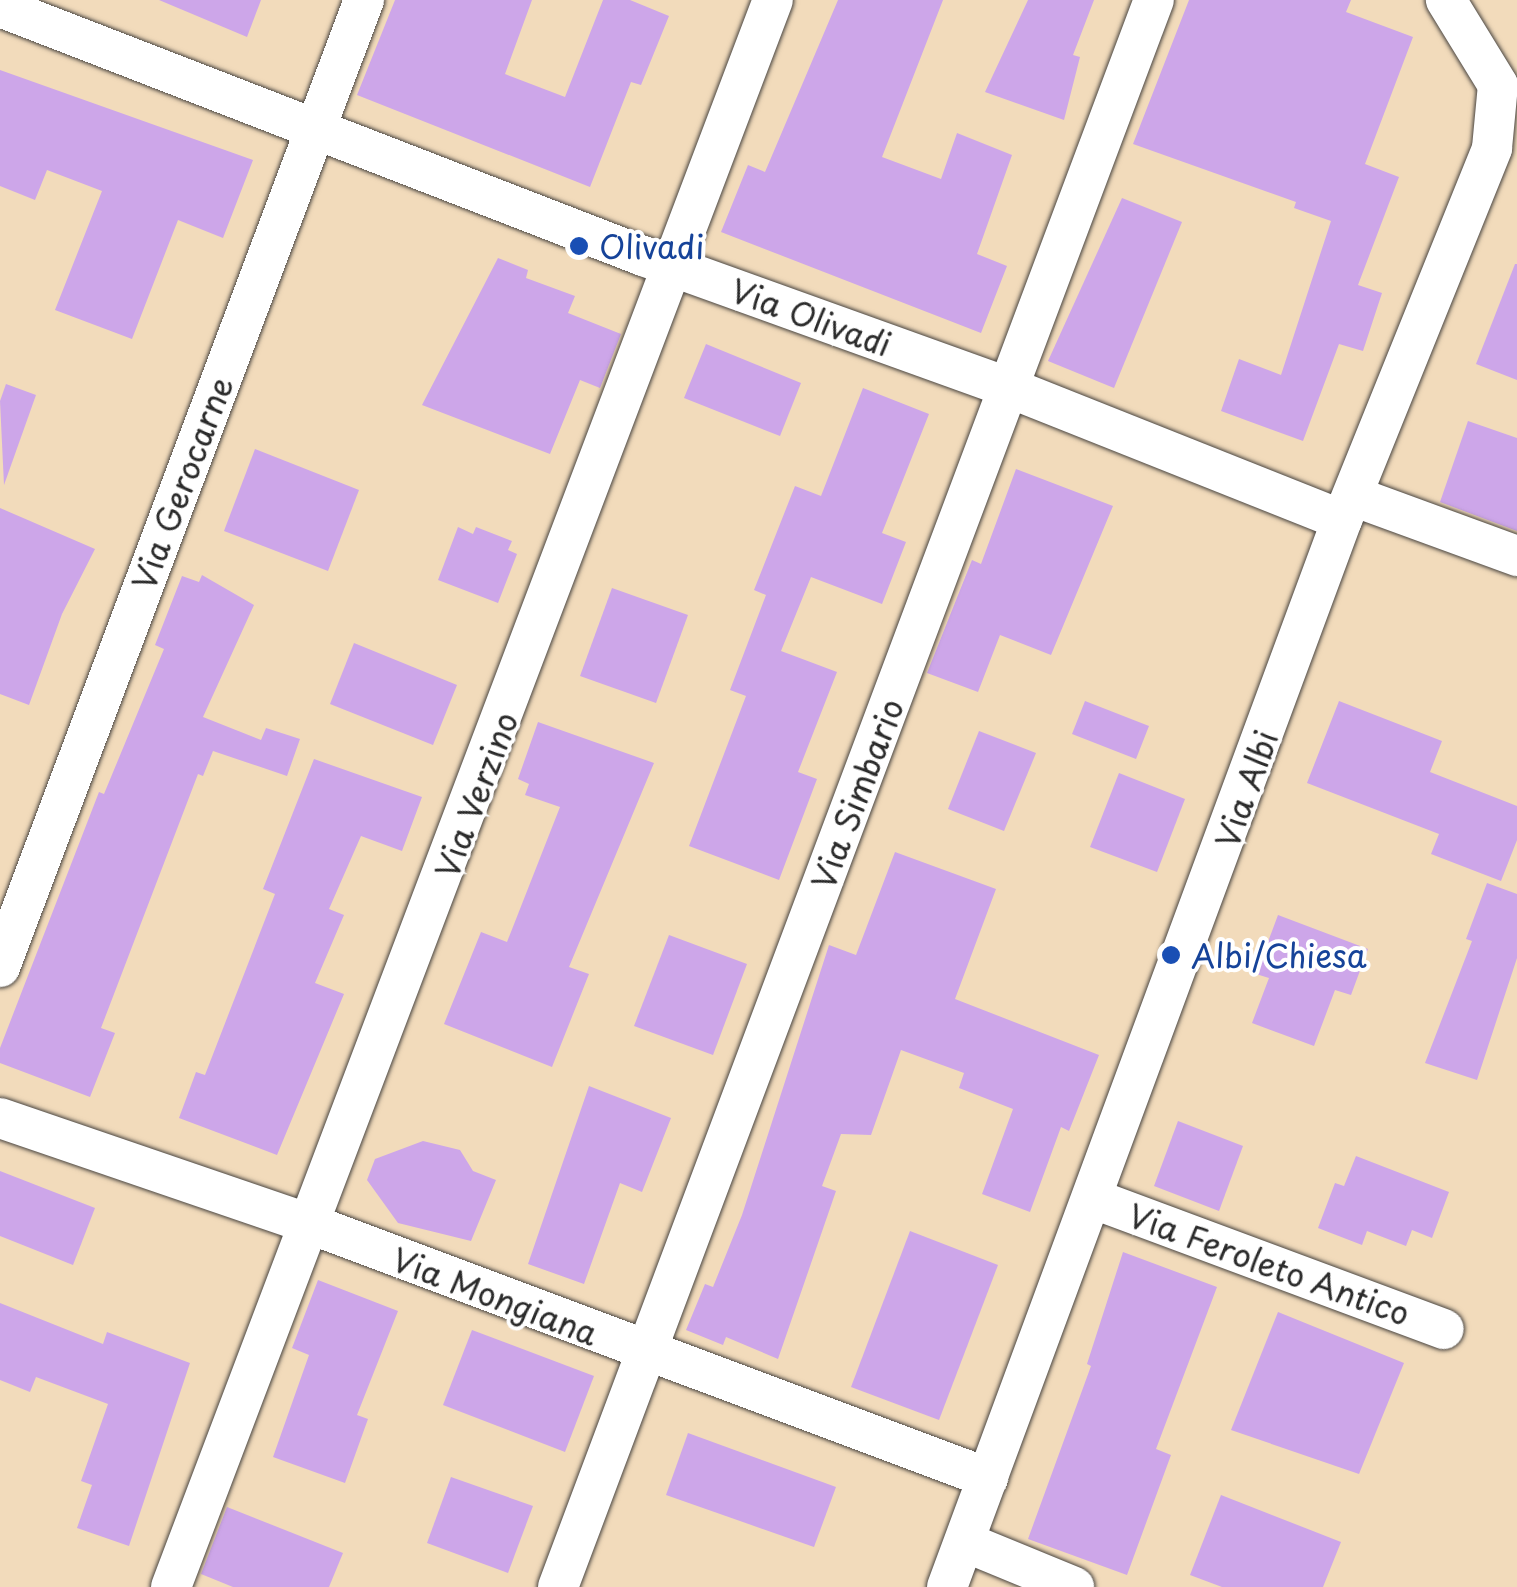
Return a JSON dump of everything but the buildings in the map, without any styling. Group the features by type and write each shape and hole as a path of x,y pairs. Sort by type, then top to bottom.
{"street":[{"name":"Via Gerocarne","path":"0,967 364,0"},
{"name":"Via Verzino","path":"171,1587 313,1225 774,0"},
{"name":"Via Simbario","path":"558,1587 1154,0"},
{"name":"Via Albi","path":"948,1587 1347,508 1497,132 1498,86 1446,0"},
{"name":"Via Olivadi","path":"0,8 675,268 1347,508 1517,556"},
{"name":"Via Mongiana","path":"0,1118 313,1225 647,1354 988,1478"},
{"name":"Via Feroleto Antico","path":"1094,1199 1444,1329"},
{"path":"965,1542 1074,1587"}],"place":[{"name":"Olivadi","path":"579,246"},
{"name":"Albi/Chiesa","path":"1171,955"}]}
